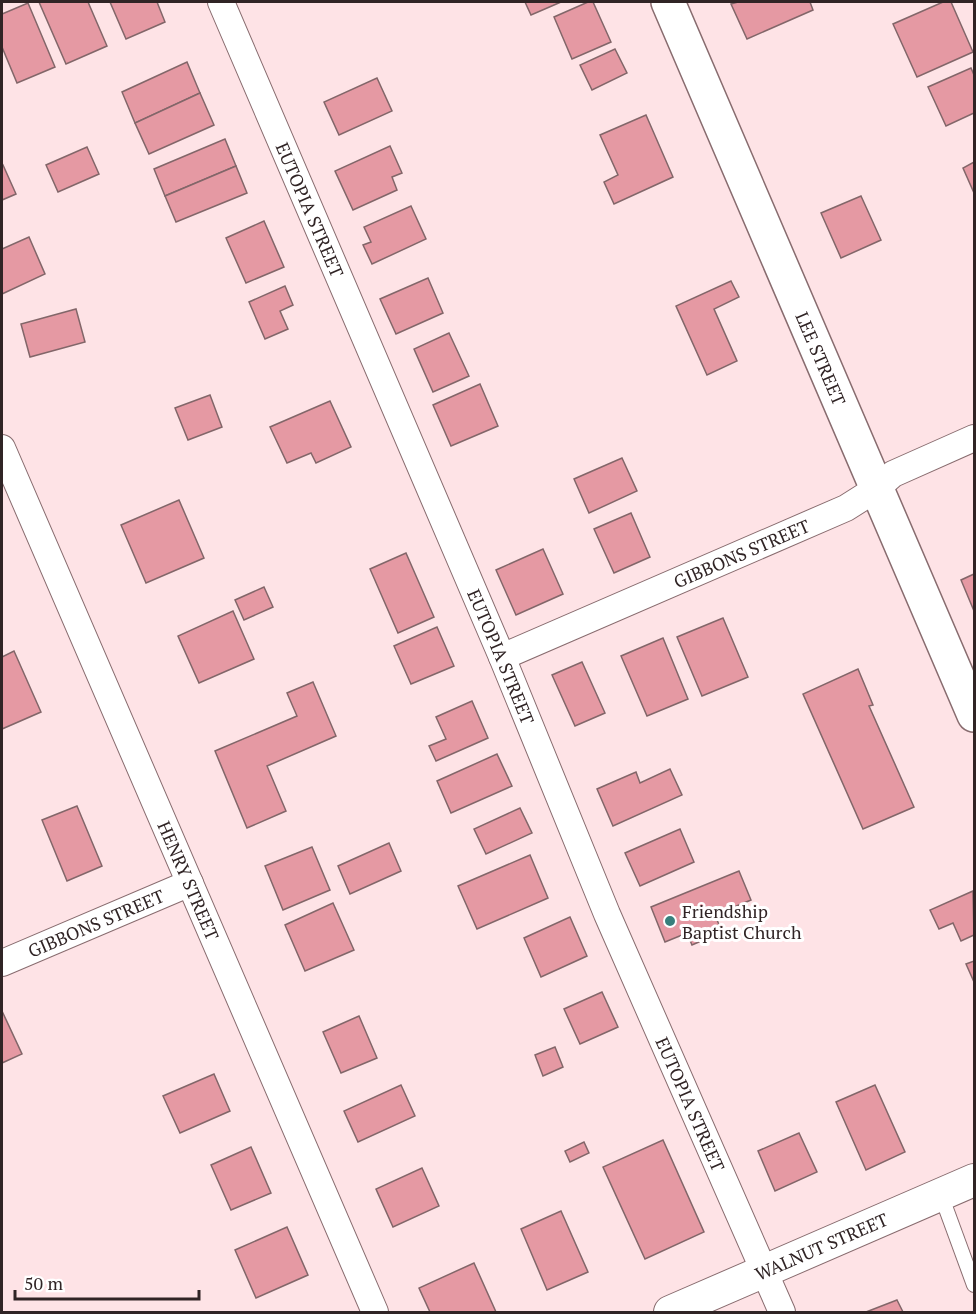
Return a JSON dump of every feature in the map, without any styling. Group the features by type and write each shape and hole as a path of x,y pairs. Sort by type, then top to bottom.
{"main road":[{"name":"LEE STREET","path":"668,2 975,715"}],"street":[{"name":"EUTOPIA STREET","path":"221,2 502,657 607,914 782,1312"},
{"name":"GIBBONS STREET","path":"502,657 846,508 876,489 893,474 975,438"},
{"name":"HENRY STREET","path":"2,448 375,1312"},
{"name":"GIBBONS STREET","path":"2,963 190,883"},
{"name":"WALNUT STREET","path":"670,1312 975,1180"}],"lane":[{"path":"941,1195 975,1285"}],"building":[{"path":"39,2 88,2 107,46 66,64"},
{"path":"110,2 157,2 165,22 126,39"},
{"path":"525,2 561,2 531,15"},
{"path":"593,2 611,42 572,59 554,17"},
{"path":"738,2 810,2 813,10 747,39 731,4"},
{"path":"943,2 951,2 973,52 917,77 893,24"},
{"path":"28,3 55,67 17,83 2,47 2,14"},
{"path":"615,49 627,73 592,90 580,65"},
{"path":"187,62 200,93 135,123 122,92"},
{"path":"971,68 974,75 974,113 946,126 928,87"},
{"path":"377,78 392,111 339,135 324,102"},
{"path":"200,93 214,125 149,154 135,123"},
{"path":"646,115 673,177 614,204 604,182 618,175 600,135"},
{"path":"225,139 236,166 165,196 154,169"},
{"path":"390,146 402,173 392,177 397,190 353,210 335,171"},
{"path":"87,147 99,174 58,192 46,165"},
{"path":"974,162 974,193 963,168"},
{"path":"2,166 16,194 2,200"},
{"path":"236,166 247,193 176,222 165,196"},
{"path":"861,196 881,240 841,258 821,213"},
{"path":"411,206 426,239 372,264 363,245 371,242 364,227"},
{"path":"264,221 284,267 246,283 226,238"},
{"path":"29,237 45,274 2,294 2,249"},
{"path":"428,278 443,313 396,334 380,299"},
{"path":"731,281 739,297 714,309 737,361 707,375 676,306"},
{"path":"285,286 293,305 280,311 288,329 265,339 249,302"},
{"path":"76,309 85,342 30,357 21,324"},
{"path":"449,333 469,376 433,392 414,349"},
{"path":"480,384 498,426 451,446 433,405"},
{"path":"210,395 222,427 188,440 175,408"},
{"path":"330,401 351,447 316,463 311,453 287,463 270,427"},
{"path":"622,458 637,491 589,513 574,479"},
{"path":"179,500 204,558 146,583 121,525"},
{"path":"631,513 650,557 614,573 594,529"},
{"path":"543,549 563,594 516,615 496,570"},
{"path":"406,553 434,617 398,633 370,569"},
{"path":"974,574 974,611 961,580"},
{"path":"264,587 273,607 244,620 235,600"},
{"path":"233,611 254,659 199,683 178,636"},
{"path":"723,618 748,677 702,696 677,637"},
{"path":"437,627 454,666 411,684 394,646"},
{"path":"663,638 688,699 647,716 621,656"},
{"path":"14,651 41,712 2,729 2,657"},
{"path":"582,662 605,713 575,726 552,675"},
{"path":"858,669 873,705 869,706 914,807 863,829 803,694"},
{"path":"313,682 336,736 267,766 286,811 247,828 215,751 297,716 287,693"},
{"path":"472,701 488,738 436,761 429,746 446,739 436,717"},
{"path":"497,754 512,786 451,813 437,781"},
{"path":"670,769 682,795 613,826 597,789 636,772 640,783"},
{"path":"77,806 102,866 67,881 42,820"},
{"path":"520,808 532,833 486,854 474,829"},
{"path":"680,829 694,862 640,886 625,853"},
{"path":"389,843 401,871 350,894 338,866"},
{"path":"312,847 330,890 283,910 265,866"},
{"path":"530,855 548,898 477,929 458,886"},
{"path":"739,871 751,900 715,915 722,932 692,945 687,933 665,942 651,907"},
{"path":"973,891 974,935 961,941 953,923 939,929 930,910"},
{"path":"333,903 354,950 305,971 285,925"},
{"path":"570,917 587,956 541,977 524,938"},
{"path":"974,961 974,982 966,964"},
{"path":"602,992 618,1027 580,1044 564,1009"},
{"path":"2,1011 22,1054 2,1063"},
{"path":"359,1016 377,1058 341,1073 323,1032"},
{"path":"555,1047 563,1067 543,1076 535,1055"},
{"path":"214,1074 230,1111 180,1133 163,1096"},
{"path":"401,1085 415,1116 358,1142 344,1111"},
{"path":"875,1085 905,1152 866,1170 836,1102"},
{"path":"799,1133 817,1172 775,1191 758,1151"},
{"path":"663,1140 704,1232 645,1259 603,1167"},
{"path":"584,1142 589,1153 570,1162 565,1151"},
{"path":"251,1147 271,1193 231,1210 211,1165"},
{"path":"422,1168 439,1206 393,1227 376,1189"},
{"path":"561,1211 588,1272 547,1290 521,1229"},
{"path":"287,1227 308,1275 256,1298 235,1250"},
{"path":"474,1263 496,1312 430,1312 419,1288"},
{"path":"897,1300 903,1312 866,1312"}],"place":[{"name":"Friendship Baptist Church","path":"670,921"}]}
